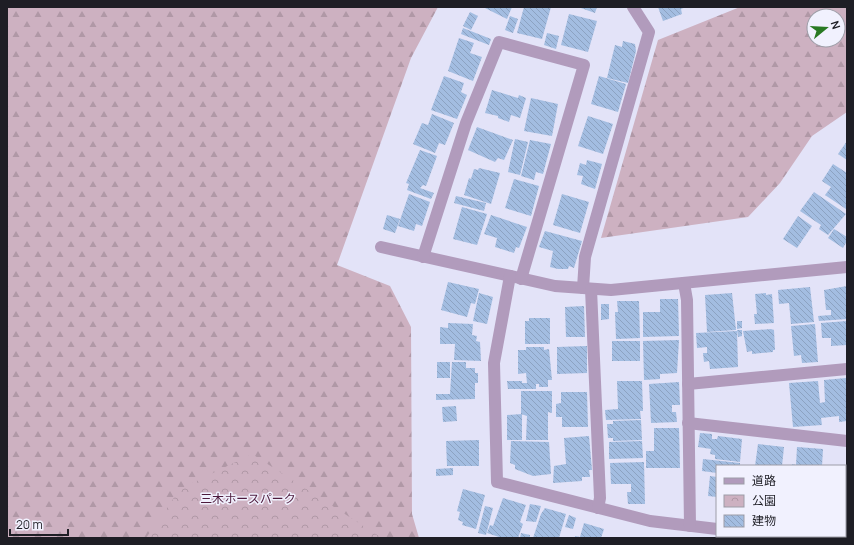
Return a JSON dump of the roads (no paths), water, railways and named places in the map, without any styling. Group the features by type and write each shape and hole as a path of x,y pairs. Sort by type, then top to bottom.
{"street":[{"path":"598,508 600,498 585,257 649,32 633,7"},
{"path":"423,256 466,123 499,42 584,65 515,278 494,363 497,482 650,521 716,529"},
{"path":"381,247 555,286 611,290 847,267"},
{"path":"684,283 687,300 690,526"},
{"path":"688,384 847,369"},
{"path":"688,423 847,441"}],"park label":[{"name":"三木ホースパーク","path":"248,499"}]}
